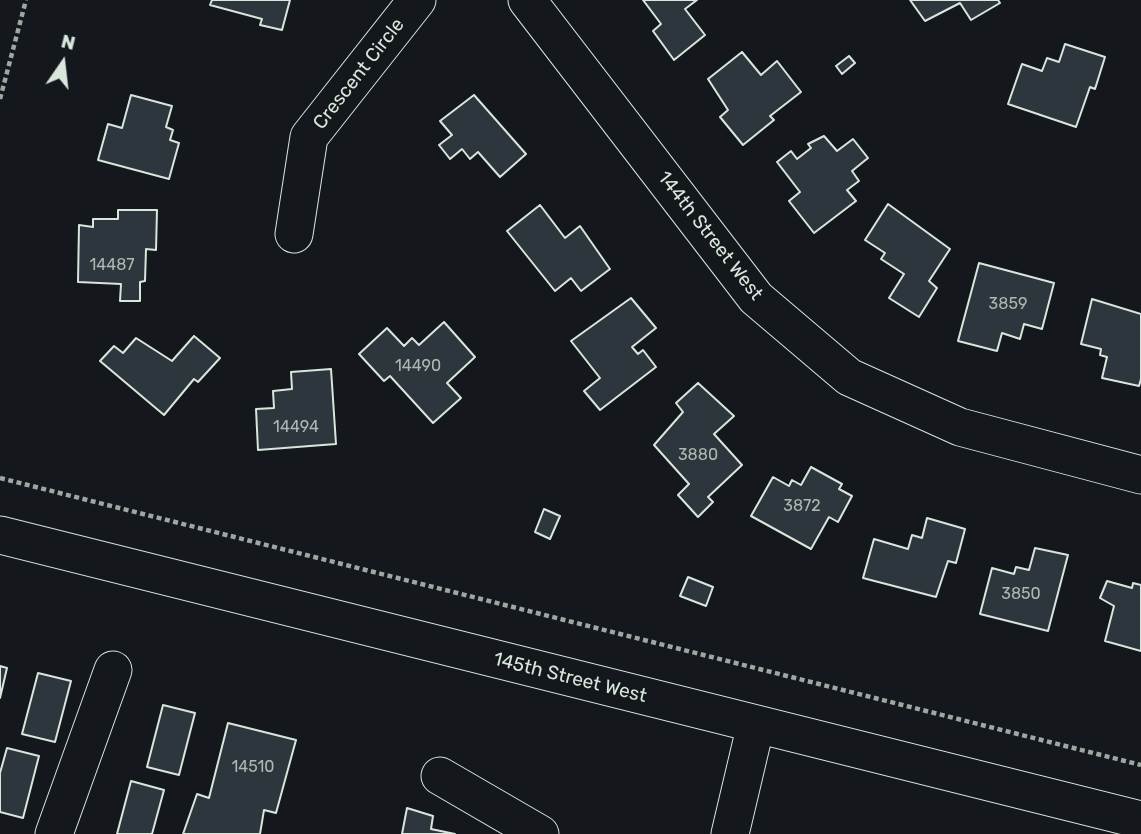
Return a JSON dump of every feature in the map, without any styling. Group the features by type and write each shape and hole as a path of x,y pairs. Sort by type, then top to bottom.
{"street":[{"name":"Crescent Circle","path":"294,234 309,137 417,0"},
{"name":"144th Street West","path":"527,0 756,298 849,377 960,427 1141,475"},
{"name":"145th Street West","path":"0,535 1141,820"},
{"path":"54,834 113,670"},
{"path":"730,834 756,724"},
{"path":"440,776 540,834"}],"path":[{"path":"0,99 26,0"},
{"path":"0,478 1141,765"}],"building":[{"path":"212,0 290,0 282,30 260,25 262,19 210,5"},
{"path":"643,0 697,0 685,9 705,35 674,60 653,31 661,24"},
{"path":"910,0 998,0 1000,3 971,20 960,3 925,21"},
{"path":"1065,44 1105,57 1095,89 1090,87 1076,127 1008,104 1022,64 1042,71 1047,58 1059,62"},
{"path":"742,52 761,75 777,61 801,92 770,116 774,120 743,145 720,117 728,110 708,79"},
{"path":"849,56 855,63 842,74 836,66"},
{"path":"131,95 172,106 166,127 173,130 170,140 179,143 169,179 98,160 108,124 122,128"},
{"path":"474,95 526,154 500,177 478,152 470,159 462,149 450,159 439,145 452,135 440,121"},
{"path":"824,136 837,151 853,139 868,158 852,171 859,181 847,190 856,201 814,233 789,201 800,192 777,162 791,151 797,159 811,148 808,144"},
{"path":"888,204 950,249 929,281 937,288 919,317 889,298 904,274 881,259 885,253 865,240"},
{"path":"540,205 565,238 580,226 610,269 581,291 571,278 555,291 507,231"},
{"path":"118,210 157,210 156,250 146,249 145,281 140,282 140,301 120,301 121,284 78,282 79,225 93,227 93,219 118,219"},
{"path":"979,263 1054,283 1042,329 1024,324 1020,339 1002,333 997,351 958,341"},
{"path":"631,298 656,328 632,347 638,354 643,350 656,367 600,410 584,391 600,378 571,341"},
{"path":"1092,299 1141,314 1139,386 1102,378 1107,357 1100,355 1101,349 1081,344"},
{"path":"444,322 475,357 447,383 461,398 433,423 390,376 384,381 359,354 387,328 404,346 412,338 419,345"},
{"path":"194,336 220,358 198,382 194,379 164,415 100,361 114,346 123,353 136,338 172,361"},
{"path":"331,369 336,444 258,450 256,409 274,408 273,391 292,389 291,372"},
{"path":"698,383 734,416 714,434 742,465 708,497 713,502 698,517 678,495 689,484 654,445 683,412 676,403"},
{"path":"811,467 842,484 839,489 852,496 838,522 829,517 811,549 751,516 773,477 789,486 792,480 801,485"},
{"path":"544,509 560,516 550,539 535,532"},
{"path":"927,518 965,529 956,563 948,561 936,597 863,578 874,539 908,549 912,535 922,538"},
{"path":"1035,548 1068,555 1048,631 980,614 992,568 1014,574 1016,567 1029,570"},
{"path":"688,577 713,587 706,606 680,596"},
{"path":"1107,581 1132,588 1133,583 1141,585 1141,651 1105,641 1114,606 1100,598"},
{"path":"0,666 7,668 0,698"},
{"path":"38,673 71,681 55,742 22,734"},
{"path":"163,705 195,713 179,775 147,767"},
{"path":"228,723 296,740 276,813 264,810 260,834 183,834 197,794 209,798"},
{"path":"7,748 39,756 23,818 0,812 0,773"},
{"path":"131,781 164,790 152,834 117,834"},
{"path":"407,808 433,816 431,829 455,834 402,834"}]}
